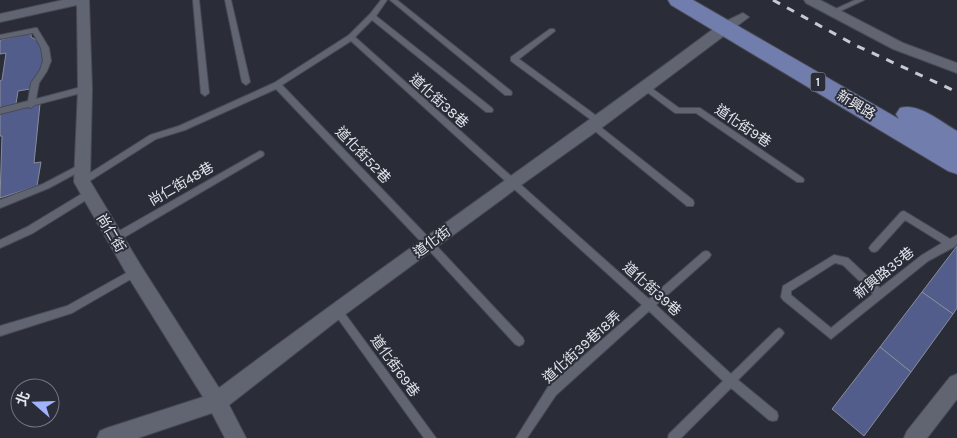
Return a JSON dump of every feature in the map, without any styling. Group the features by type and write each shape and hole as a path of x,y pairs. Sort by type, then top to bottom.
{"main road":[{"name":"新興路","path":"678,0 734,22 957,143"},
{"name":"新興路","path":"709,0 734,22 957,164"}],"street":[{"path":"0,18 82,0 85,89 84,181"},
{"path":"810,0 898,46 957,68"},
{"name":"道化街","path":"107,438 217,402 337,310 734,22"},
{"name":"尚仁街","path":"84,181 135,272 217,402 236,438"},
{"path":"914,438 957,384"}],"lane":[{"path":"196,0 206,93"},
{"path":"228,0 246,82"},
{"path":"0,244 30,230 84,181 154,137 182,128 277,85 351,37 372,16 384,0"},
{"path":"393,0 508,94"},
{"path":"832,12 861,0"},
{"path":"372,16 489,110"},
{"path":"0,37 35,30 45,48 47,61 35,83 30,105"},
{"path":"552,31 514,59 596,123 690,203"},
{"name":"道化街38巷","path":"351,37 511,183"},
{"name":"道化街52巷","path":"277,85 519,341"},
{"name":"道化街9巷","path":"646,87 678,111 697,110 800,180"},
{"path":"0,111 30,105 85,89"},
{"name":"尚仁街48巷","path":"115,238 260,154"},
{"path":"0,204 46,186 84,181"},
{"name":"道化街39巷","path":"511,183 650,306 730,380 773,416"},
{"path":"874,248 904,215 954,242"},
{"name":"新興路35巷","path":"880,294 845,261 834,259 786,289 786,297 831,334 925,258 954,242"},
{"path":"650,306 706,256"},
{"path":"0,331 68,310 135,272"},
{"name":"道化街39巷18弄","path":"521,438 552,391 650,306"},
{"name":"道化街69巷","path":"337,310 431,438"},
{"path":"673,438 779,332"}],"building":[{"path":"31,33 31,37 40,42 47,60 30,89 18,91 15,110 40,104 34,163 41,162 37,186 0,198 2,136 0,136 0,81 2,80 6,53 0,54 0,40"},
{"path":"957,246 957,308 953,314 922,292"},
{"path":"922,292 953,314 911,372 880,347"},
{"path":"880,347 911,372 864,436 832,409"}],"railway":[{"path":"773,0 855,45 957,92"}]}
